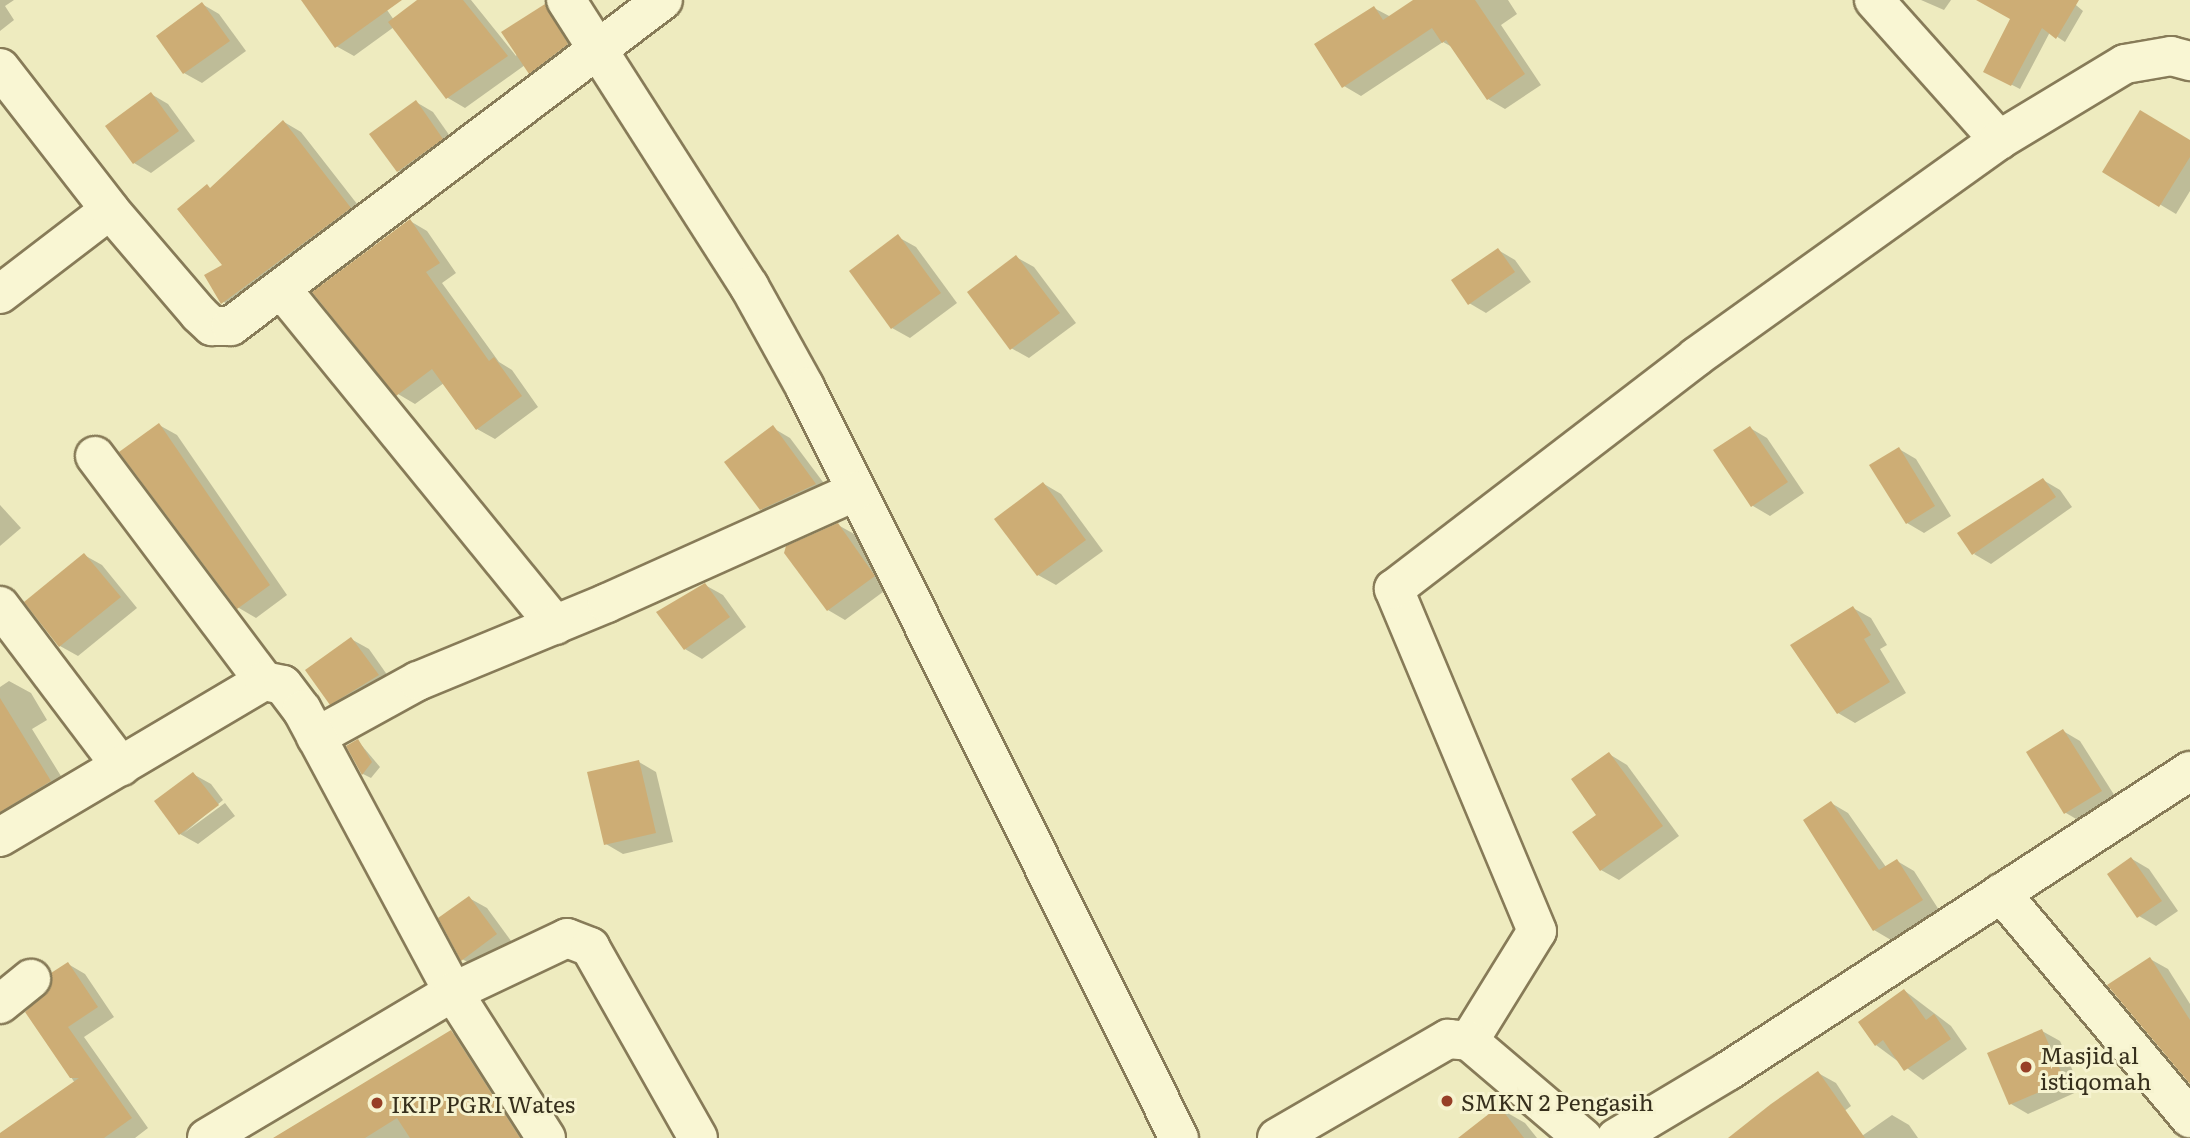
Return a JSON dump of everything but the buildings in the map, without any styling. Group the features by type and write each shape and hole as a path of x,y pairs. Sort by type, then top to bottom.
{"street":[{"path":"566,0 749,286 856,491 1179,1138"},
{"path":"0,68 110,210 212,326 231,326 247,319 663,0"},
{"path":"1874,0 1999,140"},
{"path":"1469,1041 1536,931 1394,589 1696,357 1999,140 2125,64 2171,56 2190,61"},
{"path":"0,295 110,210"},
{"path":"283,291 555,625"},
{"path":"95,456 264,681 283,685 316,737 453,992 546,1138"},
{"path":"316,737 432,675 555,625 856,491"},
{"path":"0,606 121,766"},
{"path":"0,837 264,681"},
{"path":"1616,1138 1728,1071 2190,771"},
{"path":"2001,893 2190,1118"},
{"path":"207,1138 453,992 567,938 577,939 590,947 698,1138"},
{"path":"0,1004 31,979"},
{"path":"1277,1138 1448,1039 1469,1041 1583,1138"}],"place":[{"name":"Masjid al istiqomah","path":"2026,1067"},
{"name":"SMKN 2 Pengasih","path":"1447,1101"},
{"name":"IKIP PGRI Wates","path":"377,1103"}]}
